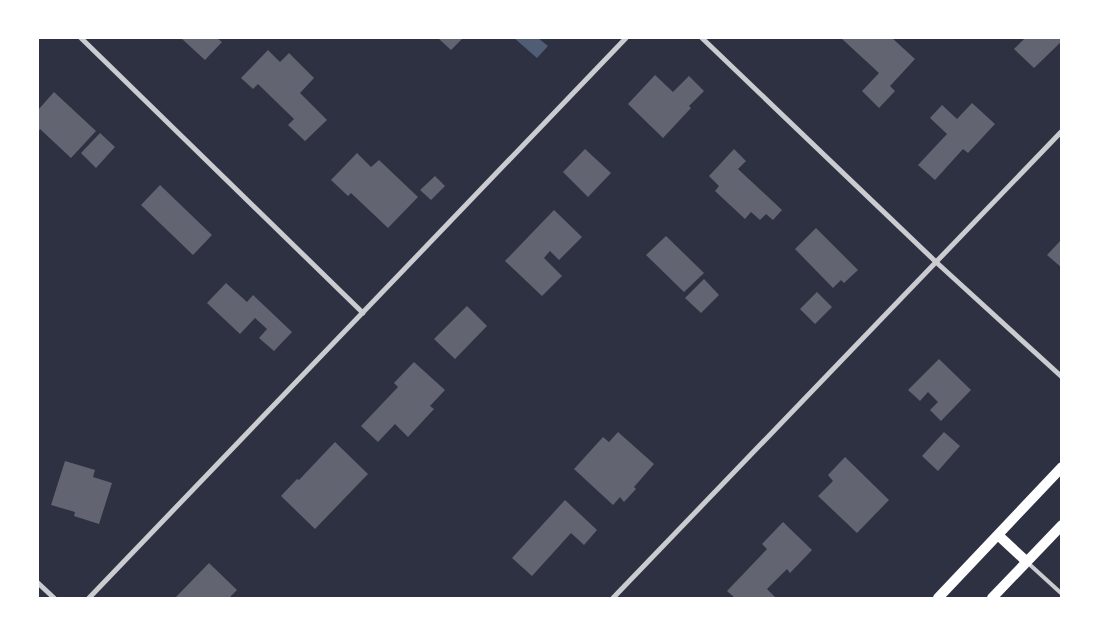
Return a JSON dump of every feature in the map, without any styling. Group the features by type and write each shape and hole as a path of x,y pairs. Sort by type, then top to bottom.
{"main road":[{"path":"938,598 1062,467"},
{"path":"992,598 1062,525"},
{"path":"998,535 1027,562"}],"street":[{"path":"81,38 362,313"},
{"path":"88,598 626,38"},
{"path":"702,38 936,262 1062,377"},
{"path":"613,598 1062,131"},
{"path":"38,583 54,598"}],"lane":[{"path":"1027,562 1062,594"}],"water":[{"path":"514,38 538,38 548,46 537,58"}],"building":[{"path":"181,38 217,38 222,42 205,60"},
{"path":"463,38 451,50 439,39"},
{"path":"841,38 892,38 915,59 890,86 895,91 879,108 862,91 879,73"},
{"path":"1025,38 1062,38 1062,41 1034,68 1014,49"},
{"path":"268,50 280,62 289,53 314,78 300,93 327,120 305,141 288,125 294,119 258,84 253,89 241,78"},
{"path":"655,75 673,92 689,76 704,91 663,138 628,104"},
{"path":"54,92 96,131 71,158 40,129 38,132 38,110"},
{"path":"972,103 995,124 968,153 963,149 935,180 918,165 947,134 930,118 942,105 957,119"},
{"path":"100,133 115,147 96,168 81,153"},
{"path":"585,149 611,173 588,197 563,172"},
{"path":"734,149 746,161 738,169 782,210 773,220 766,214 760,220 751,212 745,219 715,191 719,186 709,176"},
{"path":"357,153 371,167 379,160 418,197 388,228 351,193 348,196 331,180"},
{"path":"435,176 445,186 431,200 420,190"},
{"path":"160,185 212,235 193,255 141,205"},
{"path":"554,210 582,237 559,260 550,251 544,258 562,276 542,296 505,261"},
{"path":"816,228 858,270 844,283 841,280 833,288 795,249"},
{"path":"666,236 704,273 684,292 646,255"},
{"path":"1062,239 1062,268 1047,255"},
{"path":"704,279 719,295 701,313 685,298"},
{"path":"226,283 247,302 253,295 292,332 274,351 259,338 267,329 255,318 240,334 207,303"},
{"path":"817,292 832,307 815,324 800,309"},
{"path":"467,306 487,326 455,359 434,339"},
{"path":"939,359 971,390 941,421 930,410 938,402 928,392 920,401 908,390"},
{"path":"414,362 445,390 430,406 434,409 408,437 395,424 378,442 361,426 398,387 394,383"},
{"path":"618,432 654,464 624,502 620,497 613,505 574,469 603,437 609,442"},
{"path":"944,432 960,446 938,471 922,456"},
{"path":"335,442 368,474 315,529 281,496"},
{"path":"845,457 889,500 857,533 818,496 833,481 828,475"},
{"path":"65,461 95,470 93,477 112,483 99,524 74,516 75,512 51,505"},
{"path":"565,500 597,530 584,545 571,533 532,576 512,558"},
{"path":"783,522 812,550 790,573 787,569 767,589 776,598 735,598 727,591 767,549 762,544"},
{"path":"209,563 237,590 229,598 175,598"}]}
